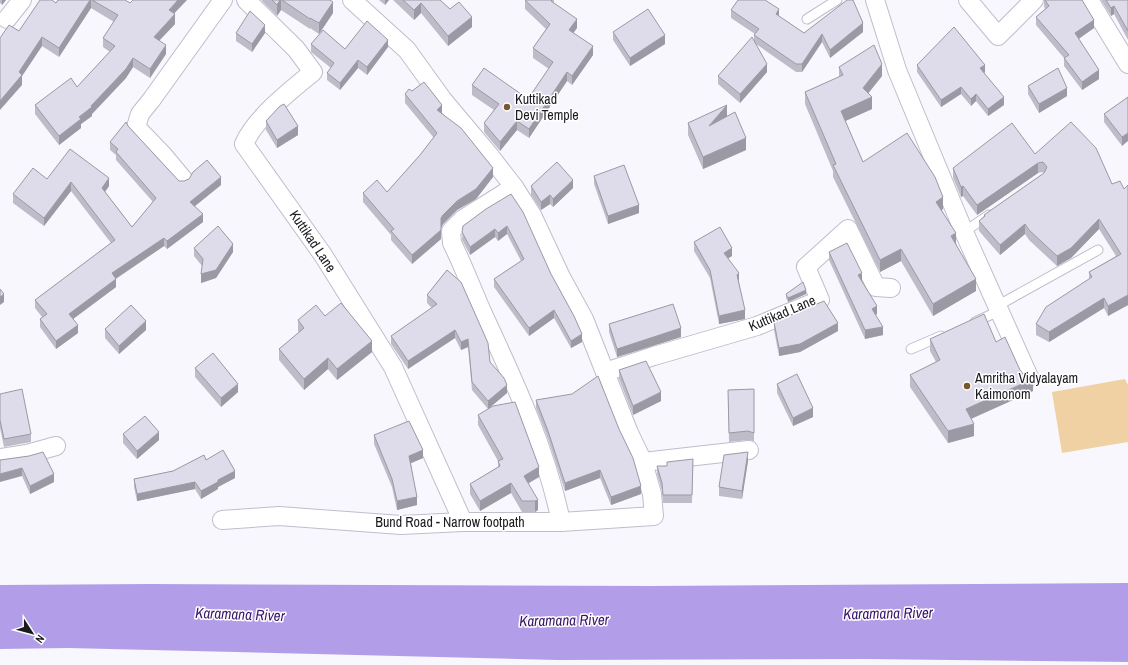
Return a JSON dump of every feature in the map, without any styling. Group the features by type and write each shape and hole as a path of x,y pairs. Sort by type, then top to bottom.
{"street":[{"path":"2,21 22,0"},
{"path":"183,179 164,156 136,127 140,114 223,0"},
{"name":"Kuttikad Lane","path":"246,0 296,49 313,72 278,101 248,134 244,144 323,255 393,367 463,522"},
{"path":"352,0 407,50 443,100 476,137 514,187 532,215 560,277 584,319 629,433 643,462 749,450"},
{"path":"875,0 897,70 964,232 1029,377"},
{"path":"968,0 998,36 1034,0"},
{"path":"1088,0 1127,62"},
{"path":"514,187 463,219 451,231 452,243 505,361 542,450 555,492 561,522"},
{"name":"Kuttikad Lane","path":"605,372 757,326 820,300 806,267 848,228 876,287 891,288"},
{"path":"0,458 27,454 56,446"},
{"name":"Bund Road - Narrow footpath","path":"222,520 279,516 401,525 463,522 561,522 654,516 652,494 643,462"}],"lane":[{"path":"807,19 838,0"},
{"path":"964,232 996,210"},
{"path":"963,327 998,309 1098,250"},
{"path":"912,349 948,333"}],"shaded area":[{"path":"1125,379 1128,385 1128,442 1062,453 1052,392"}],"water":[{"name":"Karamana River","path":"1128,583 1128,662 867,659 558,660 68,648 0,649 0,585 149,584 651,586"}],"building":[{"path":"40,0 52,0 56,3 58,0 90,0 59,48 42,37 19,72 22,75 0,101 0,38 9,25 19,31"},
{"path":"92,0 125,0 130,3 133,0 178,0 169,10 175,14 154,37 166,45 150,69 133,58 126,69 91,106 92,107 79,117 81,119 59,136 35,105 71,78 77,87 115,46 103,38 118,15"},
{"path":"272,0 280,0 277,5"},
{"path":"282,0 330,0 333,2 319,23 310,19"},
{"path":"403,0 440,0 450,9 459,2 472,17 448,36 421,3 414,10"},
{"path":"525,0 552,0 551,1 577,19 569,30 593,46 572,76 567,72 529,129 517,121 500,142 484,123 499,104 472,85 484,68 528,99 553,62 533,48 550,24"},
{"path":"738,0 765,0 779,9 776,14 804,33 847,0 853,0 863,23 830,50 822,34 802,64 796,64 754,35 759,29 731,10"},
{"path":"1045,0 1082,0 1094,20 1075,33 1099,70 1082,82 1064,58 1069,55 1036,17 1049,6"},
{"path":"1106,0 1128,0 1128,31 1114,6 1111,8"},
{"path":"648,9 665,35 630,58 613,32"},
{"path":"250,11 265,25 252,44 236,33"},
{"path":"367,21 388,40 367,67 358,60 340,83 327,73 334,63 311,44 323,30 345,49"},
{"path":"954,27 985,65 980,68 1004,97 988,109 976,94 971,99 961,87 941,100 917,65"},
{"path":"752,37 767,64 740,94 718,76"},
{"path":"874,45 882,64 863,88 872,97 841,111 863,162 907,133 935,177 943,197 936,202 956,233 951,236 976,279 933,304 901,249 880,260 833,165 836,164 805,92 843,75 839,67"},
{"path":"1058,68 1067,88 1039,104 1028,86"},
{"path":"424,82 442,105 437,110 461,128 493,168 476,189 457,201 443,215 441,218 441,230 412,255 391,231 394,229 363,193 377,180 387,192 420,155 437,133 405,94 409,89 412,91"},
{"path":"1128,97 1128,133 1122,137 1104,114"},
{"path":"284,104 298,126 277,140 266,121 280,106"},
{"path":"727,105 709,126 735,112 746,138 703,157 688,123"},
{"path":"126,122 179,181 189,179 193,172 207,160 221,177 190,202 203,214 167,241 164,238 112,273 116,279 69,314 78,325 56,341 40,319 47,314 35,300 115,240 71,182 44,218 13,194 33,168 47,179 70,149 109,178 102,188 132,227 156,198 116,152 118,149 110,142"},
{"path":"1071,122 1096,148 1112,184 1120,181 1124,189 1128,185 1128,295 1108,306 1104,298 1049,332 1036,324 1046,307 1092,277 1089,272 1121,254 1099,219 1071,248 1057,256 1029,230 1025,224 1000,245 979,221 985,216 984,215 1044,173 1047,167 1043,162 1038,163 977,205 963,186 961,187 953,168 1012,123 1035,154"},
{"path":"557,162 573,180 553,199 550,195 541,202 531,186"},
{"path":"624,165 639,205 608,216 594,176"},
{"path":"511,194 523,212 551,274 582,334 571,341 554,310 529,328 494,279 524,259 507,226 498,233 495,229 470,247 462,232 463,226 486,209"},
{"path":"218,226 233,244 216,270 201,274 203,259 194,248"},
{"path":"720,227 732,248 724,253 739,273 737,275 745,310 719,316 710,270 694,242"},
{"path":"847,243 862,273 858,275 877,306 872,309 883,327 865,330 829,252"},
{"path":"447,270 461,282 488,343 490,362 504,378 507,385 488,401 472,382 468,339 461,342 455,330 408,361 391,336 437,304 427,295"},
{"path":"803,282 806,290 788,298 786,294"},
{"path":"0,289 4,294 0,297"},
{"path":"824,301 838,323 800,344 779,348 774,322"},
{"path":"341,303 372,341 337,369 328,358 304,379 279,349 304,328 298,320 316,305 325,316"},
{"path":"673,304 681,328 617,349 609,324"},
{"path":"131,305 146,321 119,346 105,329"},
{"path":"984,314 996,342 1005,337 1020,370 1023,374 1031,375 1033,379 966,409 974,424 948,431 910,375 940,360 930,339"},
{"path":"213,353 238,384 221,398 195,368"},
{"path":"646,361 661,392 633,406 619,370"},
{"path":"797,374 813,408 793,418 777,384"},
{"path":"598,376 619,429 633,458 641,486 611,497 600,470 565,483 536,400 572,394"},
{"path":"22,389 31,434 4,439 0,420 0,394"},
{"path":"754,389 754,433 748,431 729,433 728,390"},
{"path":"515,402 539,467 524,476 538,500 522,501 511,483 480,501 470,484 500,466 498,461 503,459 478,415 493,406"},
{"path":"145,416 159,432 137,451 123,434"},
{"path":"409,421 423,450 409,456 417,497 397,501 392,479 374,435"},
{"path":"223,450 235,471 201,491 195,482 137,494 134,479 173,471 204,455 206,460"},
{"path":"43,452 54,474 30,486 22,468 0,474 0,460 29,456"},
{"path":"748,452 742,491 719,487 724,455"},
{"path":"693,459 692,495 663,495 662,483 657,466 667,466 667,462"}],"place":[{"name":"Kuttikad Devi Temple","path":"507,107"},
{"name":"Amritha Vidyalayam Kaimonom","path":"967,386"}]}
